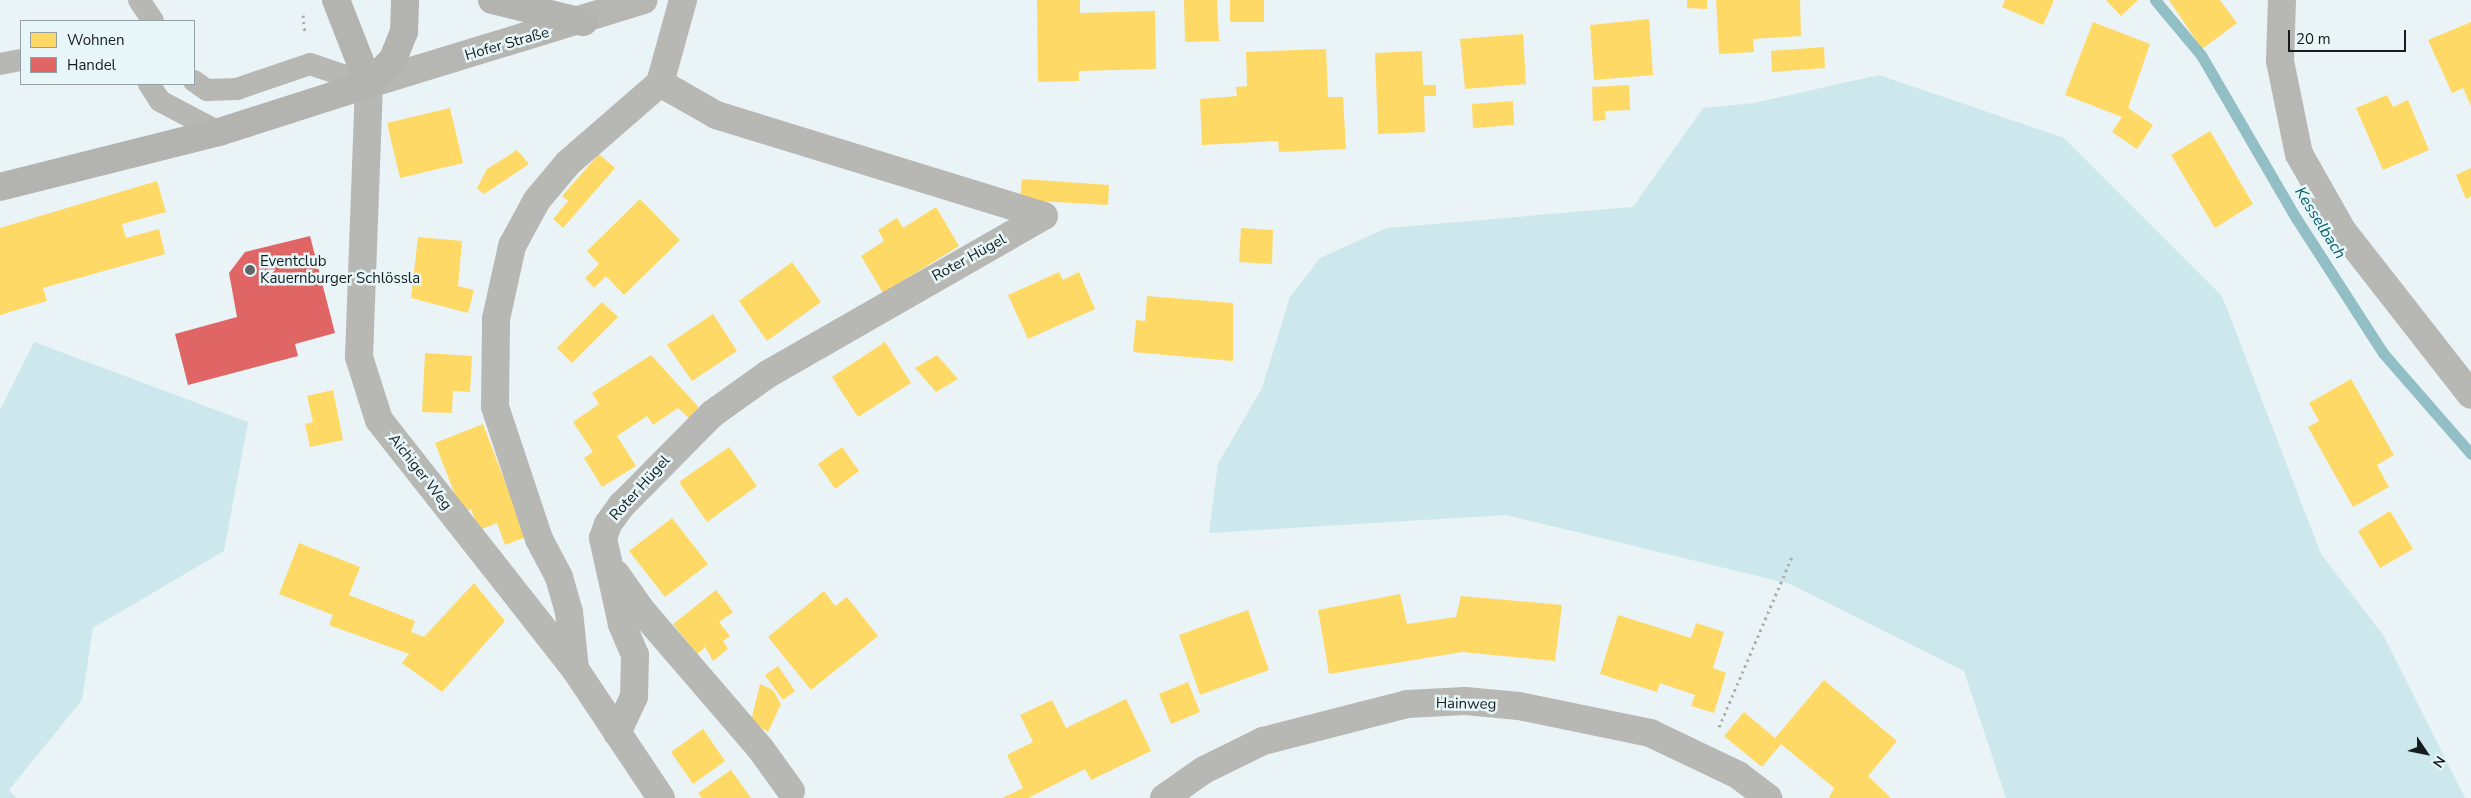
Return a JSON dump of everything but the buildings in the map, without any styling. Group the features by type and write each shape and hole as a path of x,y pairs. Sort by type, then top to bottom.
{"highway":[{"path":"336,0 369,84"},
{"path":"0,187 219,132 369,84 393,59 404,32 405,0"},
{"path":"492,0 583,22"}],"street":[{"name":"Hofer Straße","path":"369,84 583,22 643,0"},
{"path":"575,669 569,612 559,577 539,539 495,407 496,319 512,246 537,200 568,163 660,83 683,0"},
{"path":"2282,0 2280,60 2299,154 2342,230 2471,395"},
{"name":"Roter Hügel","path":"617,732 634,697 635,655 622,624 603,538 608,524 712,414 826,338 1044,216 725,118 687,102 660,83"},
{"name":"Aichiger Weg","path":"369,84 359,356 379,420 575,669 660,798"},
{"name":"Roter Hügel","path":"609,563 642,611 760,748 791,791"},
{"name":"Hainweg","path":"1164,798 1204,770 1263,742 1407,704 1520,706 1650,733 1706,758 1768,798"}],"lane":[{"path":"139,0 152,20"},
{"path":"0,64 20,60"},
{"path":"195,82 207,90 237,89 310,64 369,84"},
{"path":"149,85 160,101 219,132"}],"path":[{"path":"1706,758 1792,557"}],"shaded area":[{"path":"1879,75 2064,138 2222,296 2321,554 2383,635 2465,798 2006,798 1964,671 1790,584 1506,515 1209,533 1218,464 1262,388 1290,297 1320,258 1387,228 1633,207 1703,108 1754,103"},
{"path":"34,342 248,422 224,551 93,628 82,700 9,790 17,798 0,798 0,410"}],"waterway":[{"name":"Kesselbach","path":"2155,0 2201,55 2296,218 2383,353 2471,454"}],"place":[{"name":"Eventclub Kauernburger Schlössla","path":"250,270"}]}
